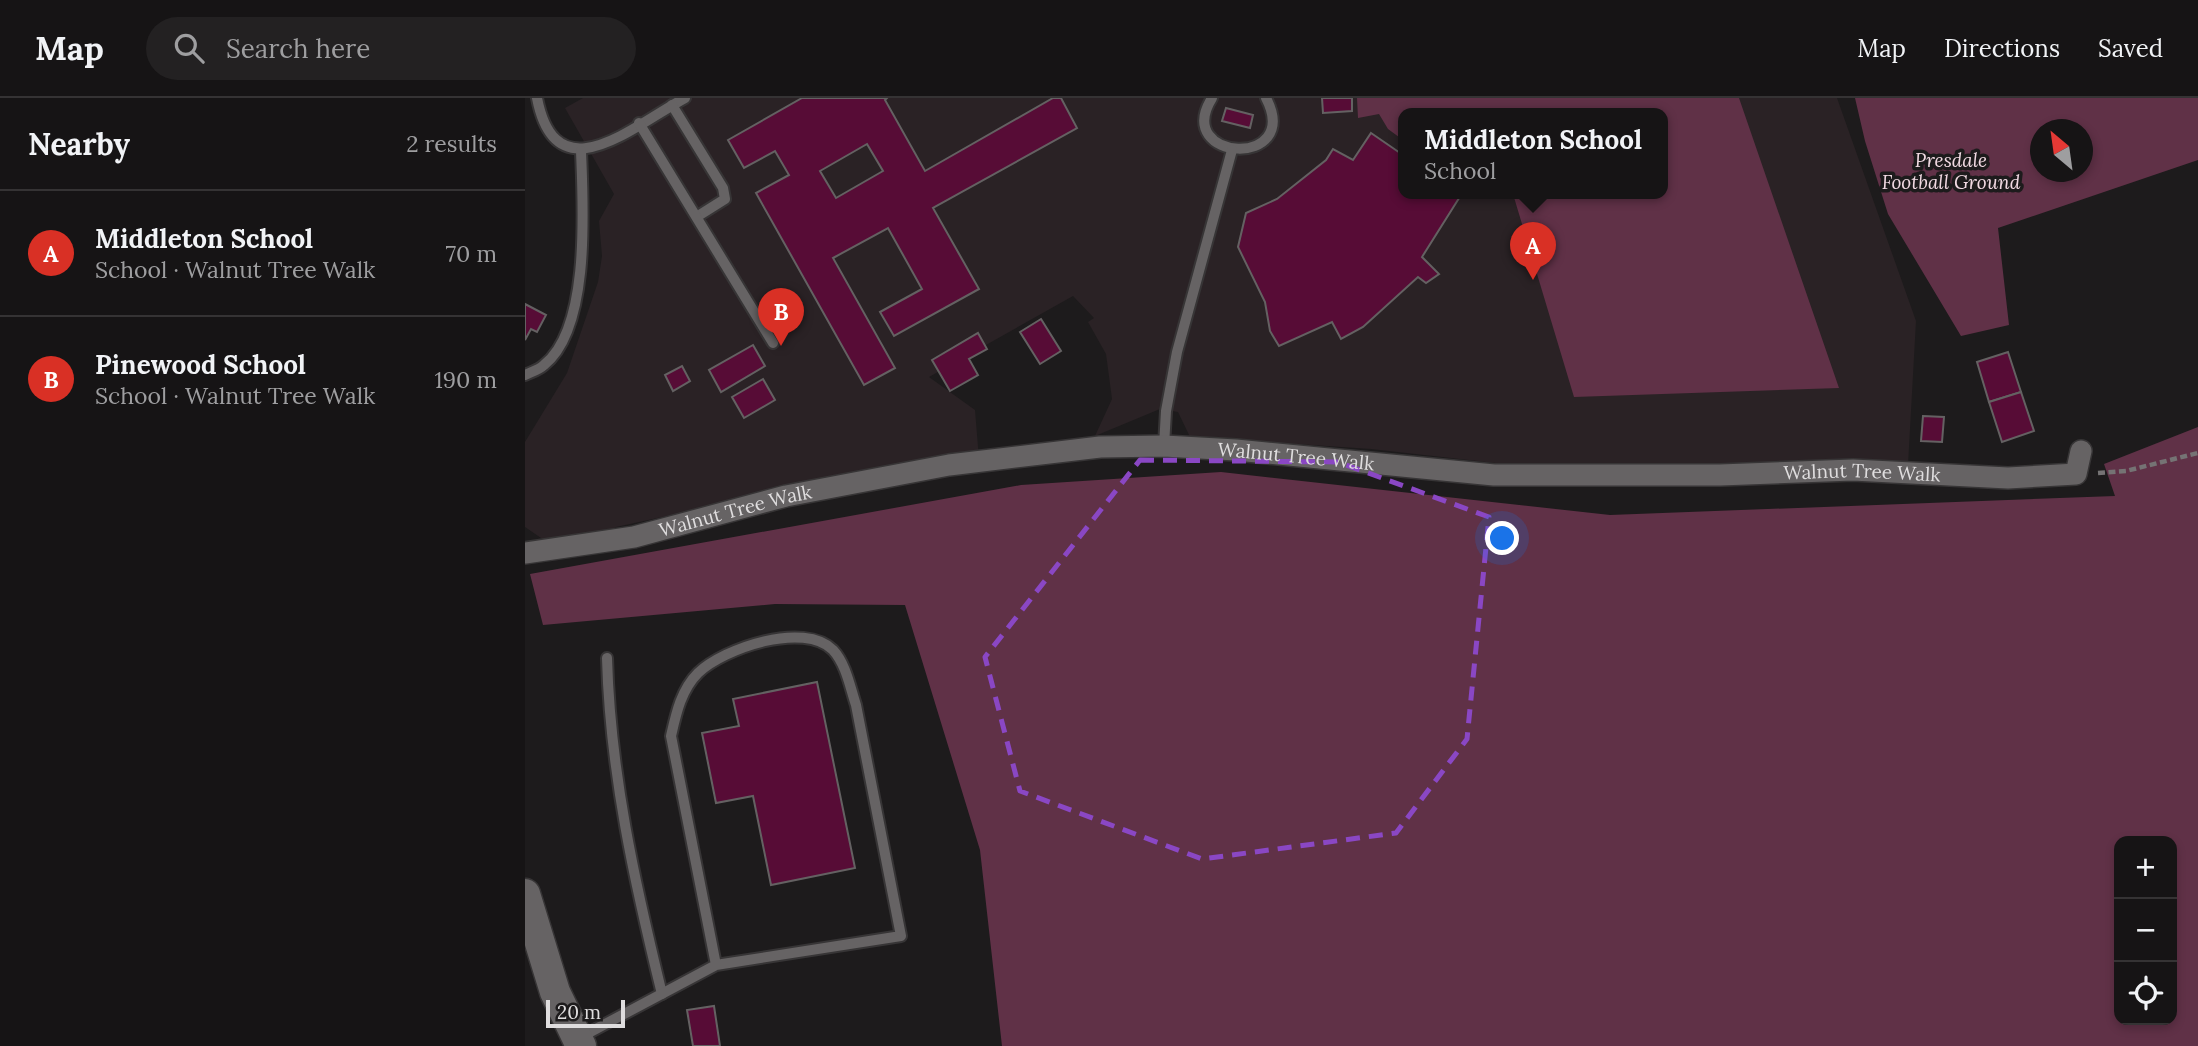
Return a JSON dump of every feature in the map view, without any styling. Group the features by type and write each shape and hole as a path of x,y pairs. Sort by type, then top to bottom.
{"street":[{"name":"Walnut Tree Walk","path":"525,553 634,537 786,496 949,465 1039,452 1164,446 1494,475 1720,475 1853,470 2008,478 2076,474"},
{"path":"2076,474 2081,451"},
{"path":"525,894 555,992 579,1043"}],"lane":[{"path":"537,98 542,122 559,145 581,151 603,144 685,98"},
{"path":"1212,98 1205,116 1207,128 1221,146 1232,150 1254,147 1270,131 1271,107 1266,98"},
{"path":"672,105 723,188 725,199 698,216"},
{"path":"639,123 698,216 772,343"},
{"path":"1164,446 1166,411 1177,352 1232,150"},
{"path":"525,375 545,365 565,336 577,294 583,254 581,151"},
{"path":"579,1043 716,965 901,936 856,705 846,672 833,650 813,639 742,646 717,658 687,687 677,710 671,736 716,965"},
{"path":"607,658 609,725 615,774 662,995"}],"path":[{"path":"2076,474 2126,471 2198,453"}],"highlighted area":[{"path":"1140,460 1338,462 1489,517 1467,739 1396,833 1202,859 1020,791 985,657"}],"shaded area":[{"path":"583,98 1837,98 1916,321 1908,465 1718,467 1495,463 1371,449 1190,437 1178,412 1160,409 1095,436 1112,399 1106,354 1088,322 1094,318 1073,296 929,377 975,410 979,459 773,493 616,527 586,542 544,540 525,527 525,442 567,373 598,282 602,256 599,221 614,194 565,108"}],"green space":[{"path":"1357,98 1739,98 1839,388 1574,397 1515,199 1668,199 1668,108 1398,108 1398,136 1388,129 1379,114 1358,118"},
{"name":"Presdale Football Ground","path":"1855,98 2198,98 2198,160 1998,228 2009,325 1961,336 1888,214 1865,141"},
{"path":"2198,427 2198,1046 1002,1046 980,850 905,605 775,604 543,625 530,574 1021,485 1221,472 1610,515 2115,496 2104,464"}],"building":[{"path":"802,98 887,98 885,100 925,171 1053,98 1061,98 1077,128 933,208 979,289 894,336 880,312 922,289 888,228 833,258 895,368 864,385 756,193 789,175 775,151 744,168 728,140","holes":["867,144 883,171 836,198 820,171"]},
{"path":"1322,98 1352,98 1352,111 1323,113"},
{"path":"1226,108 1253,115 1250,128 1222,121"},
{"path":"1371,133 1398,152 1398,199 1458,199 1422,257 1439,274 1426,283 1418,277 1363,327 1341,339 1332,322 1279,346 1270,331 1265,302 1238,247 1246,213 1277,199 1326,160 1333,149 1353,160"},
{"path":"525,304 546,315 537,332 531,329 525,340"},
{"path":"1041,319 1061,351 1040,364 1020,332"},
{"path":"978,333 987,349 969,359 978,375 950,391 932,360"},
{"path":"753,345 765,366 721,392 709,370"},
{"path":"2008,352 2021,392 1989,402 1977,362"},
{"path":"682,366 690,381 673,391 665,375"},
{"path":"763,379 775,400 744,418 732,397"},
{"path":"2021,392 2034,431 2002,442 1989,402"},
{"path":"1923,416 1944,417 1942,442 1921,441"},
{"path":"817,682 855,868 771,885 753,796 716,803 702,733 739,726 733,699"},
{"path":"714,1006 720,1046 693,1046 687,1010"}],"place":[{"name":"Middleton School","path":"1533,280"},
{"name":"Pinewood School","path":"781,346"}]}
